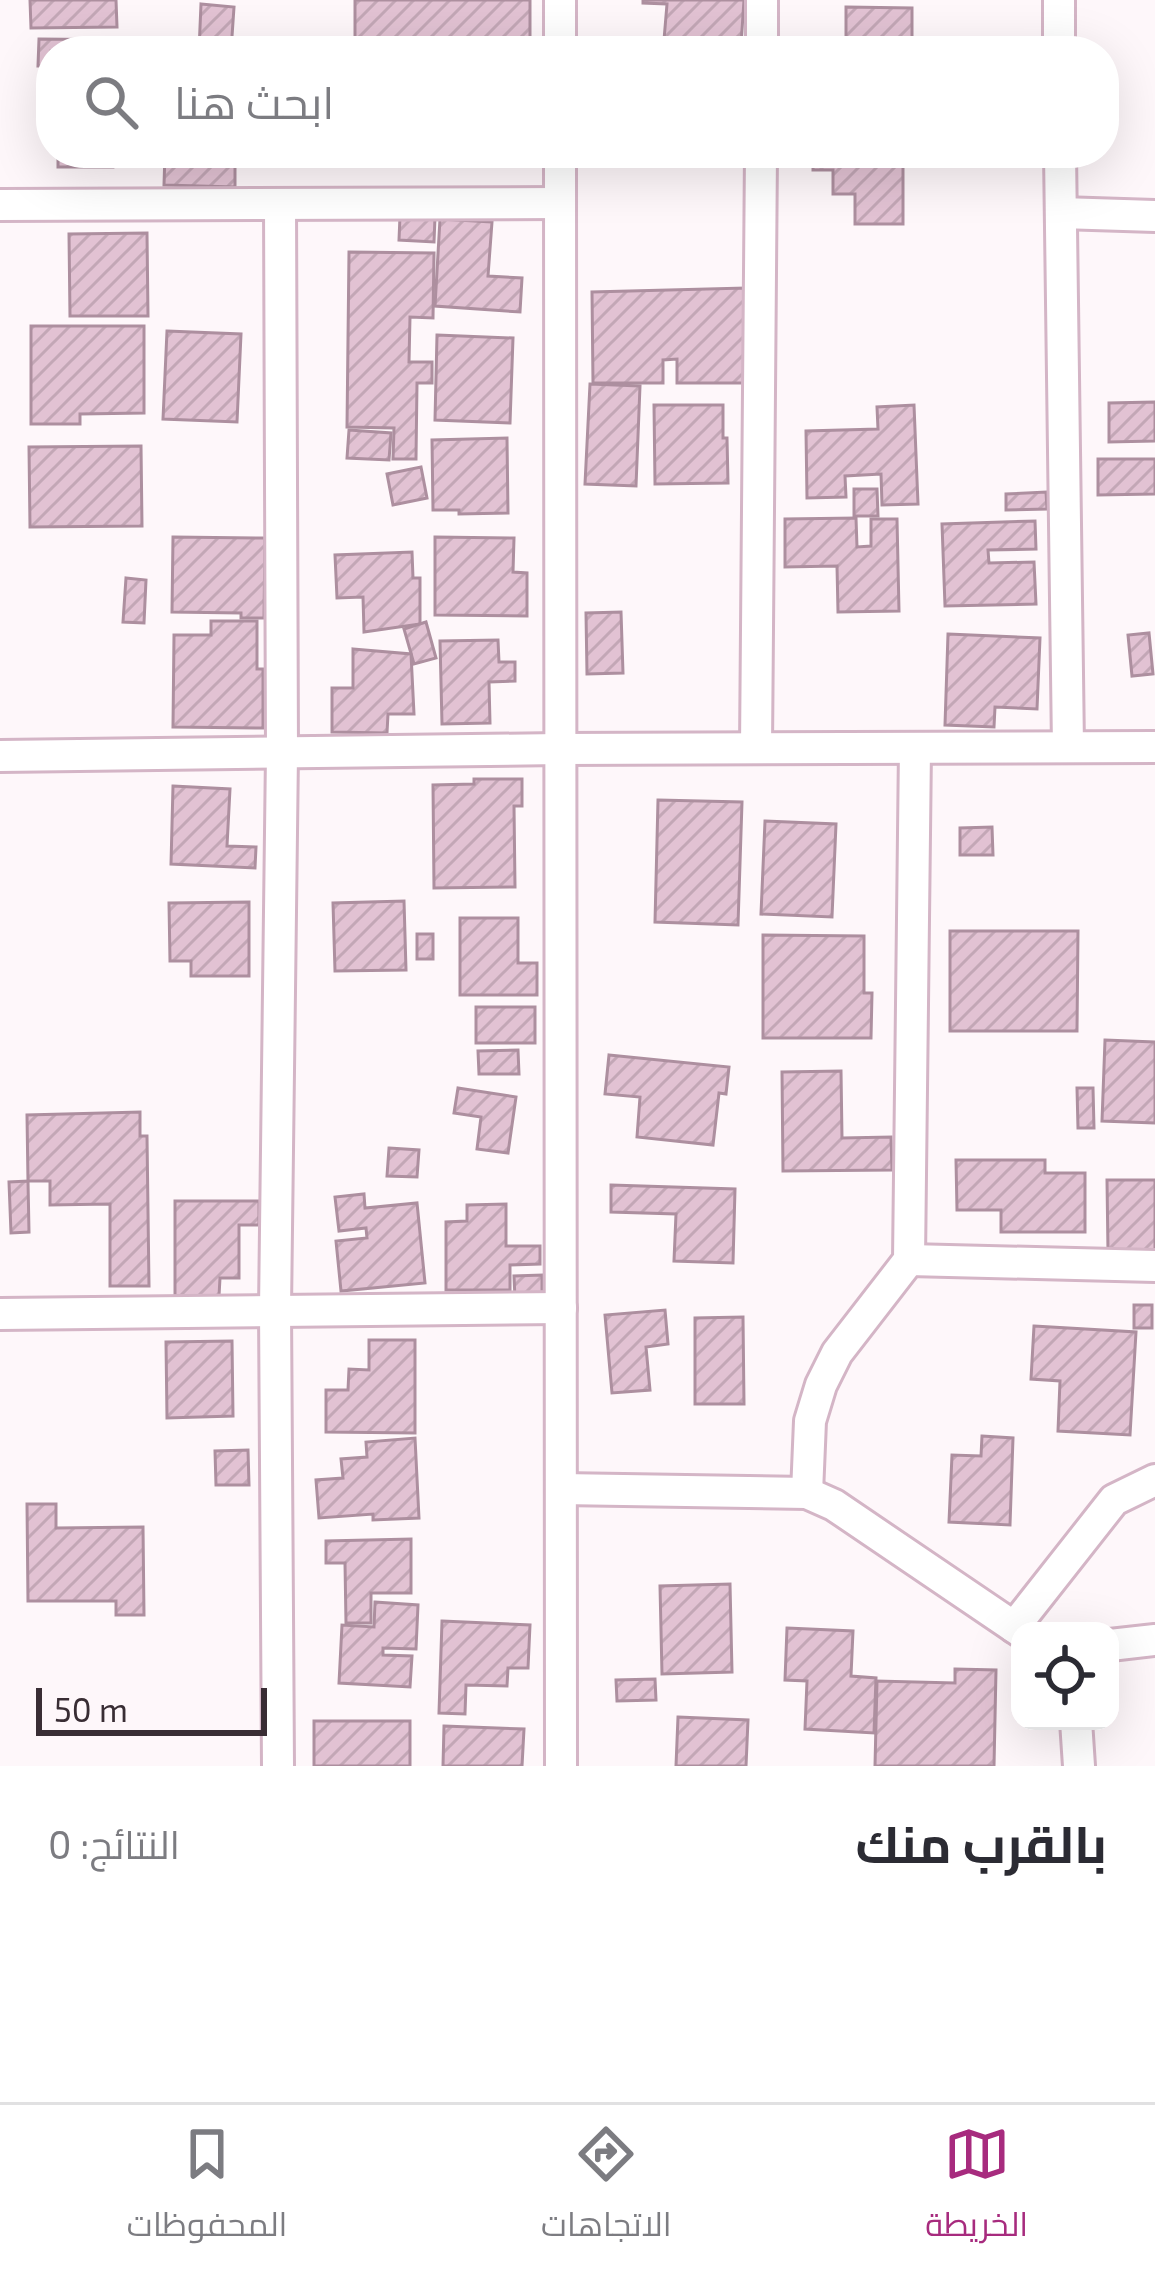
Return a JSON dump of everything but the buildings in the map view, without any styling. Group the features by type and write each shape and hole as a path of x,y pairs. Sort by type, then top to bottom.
{"street":[{"path":"560,0 560,36"},
{"path":"762,0 762,36"},
{"path":"1059,0 1059,36"},
{"path":"560,168 561,1766"},
{"path":"756,748 761,168"},
{"path":"1060,168 1068,747"},
{"path":"0,205 560,203"},
{"path":"278,1766 280,204"},
{"path":"1061,213 1155,216"},
{"path":"0,756 1155,747"},
{"path":"807,1492 810,1420 821,1385 837,1353 909,1259 914,748"},
{"path":"909,1259 1155,1266"},
{"path":"0,1314 561,1308"},
{"path":"1022,1622 1114,1500 1155,1480"},
{"path":"561,1489 807,1492 834,1505 1011,1625"},
{"path":"1119,1644 1155,1640"},
{"path":"1077,1730 1079,1766"}]}
